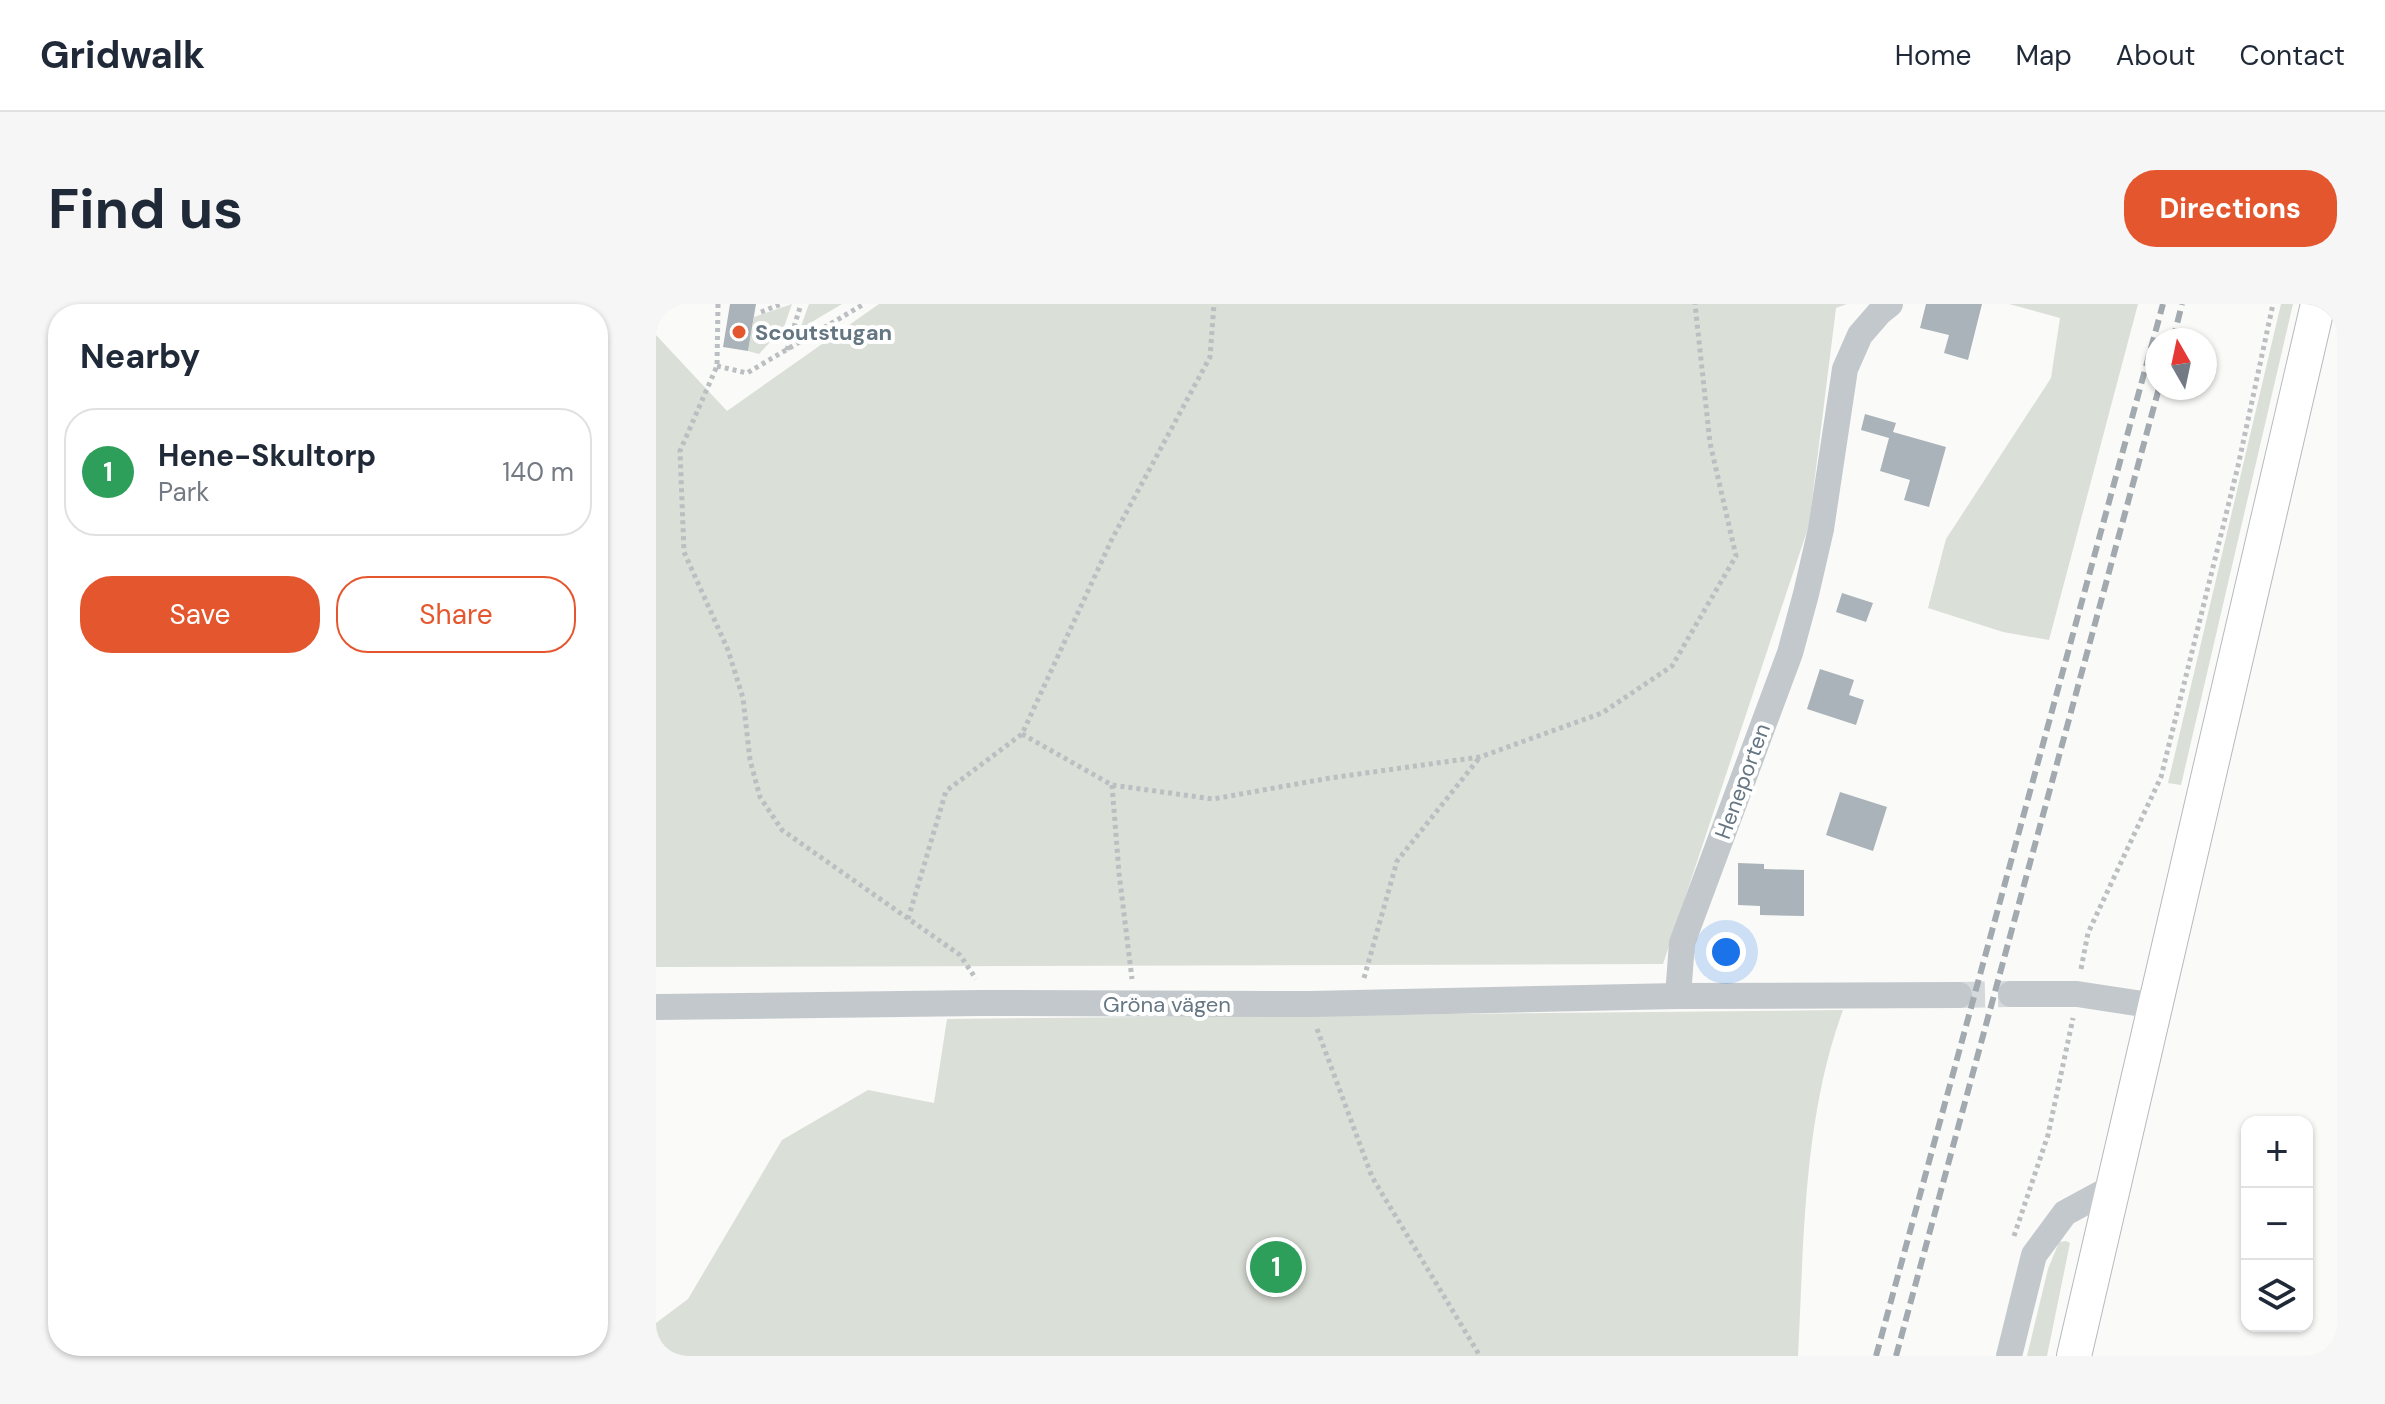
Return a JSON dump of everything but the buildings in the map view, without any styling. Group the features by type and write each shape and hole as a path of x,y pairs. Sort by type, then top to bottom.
{"main road":[{"path":"2074,1356 2322,311"}],"street":[{"name":"Heneporten","path":"1678,996 1682,943 1790,653 1806,594 1821,529 1845,369 1860,335 1890,304"},
{"path":"2011,994 2077,994 2156,1006"},
{"path":"1678,996 1959,995"},
{"name":"Gröna vägen","path":"656,1007 980,1003 1311,1004 1678,996"},
{"path":"2009,1356 2034,1255 2065,1213 2113,1187"}],"path":[{"path":"718,304 717,366 680,451 684,552 728,650 743,698 750,760 760,797 782,830 960,955 979,983 980,1003"},
{"path":"761,312 781,304"},
{"path":"786,351 801,304"},
{"path":"717,366 747,373 864,304"},
{"path":"908,919 946,791 1022,734 1112,539 1210,357 1214,304"},
{"path":"1022,734 1112,785 1213,799 1330,778 1480,757 1602,713 1672,666 1736,556 1710,443 1695,304"},
{"path":"2080,978 2088,933 2161,777 2238,466 2273,304"},
{"path":"1364,978 1397,861 1480,757"},
{"path":"1112,785 1119,873 1133,980"},
{"path":"1311,1004 1319,1037 1372,1177 1480,1356"},
{"path":"2013,1238 2048,1135 2074,1009"}],"shaded area":[{"path":"792,304 784,327 759,354 748,351 754,317"},
{"path":"809,304 842,304 800,329"},
{"path":"879,304 1847,304 1836,308 1809,525 1663,964 656,967 656,335 727,411"},
{"path":"2009,304 2138,304 2049,640 2003,632 1928,608 1946,539 2051,378 2060,318"},
{"path":"2281,304 2293,304 2181,785 2168,783"},
{"path":"1843,1010 1830,1051 1813,1137 1804,1225 1798,1356 656,1356 656,1323 688,1299 782,1140 868,1090 934,1103 947,1019"},
{"path":"2059,1242 2070,1243 2047,1356 2027,1356 2048,1269"}],"tunnel":[{"path":"1959,995 2011,994"}],"railway":[{"path":"1876,1356 2163,304"},
{"path":"2176,328 2182,304"},
{"path":"1896,1356 2156,400"}],"place":[{"name":"Scoutstugan","path":"739,332"},
{"name":"Hene-Skultorp","path":"1276,1267"}]}
